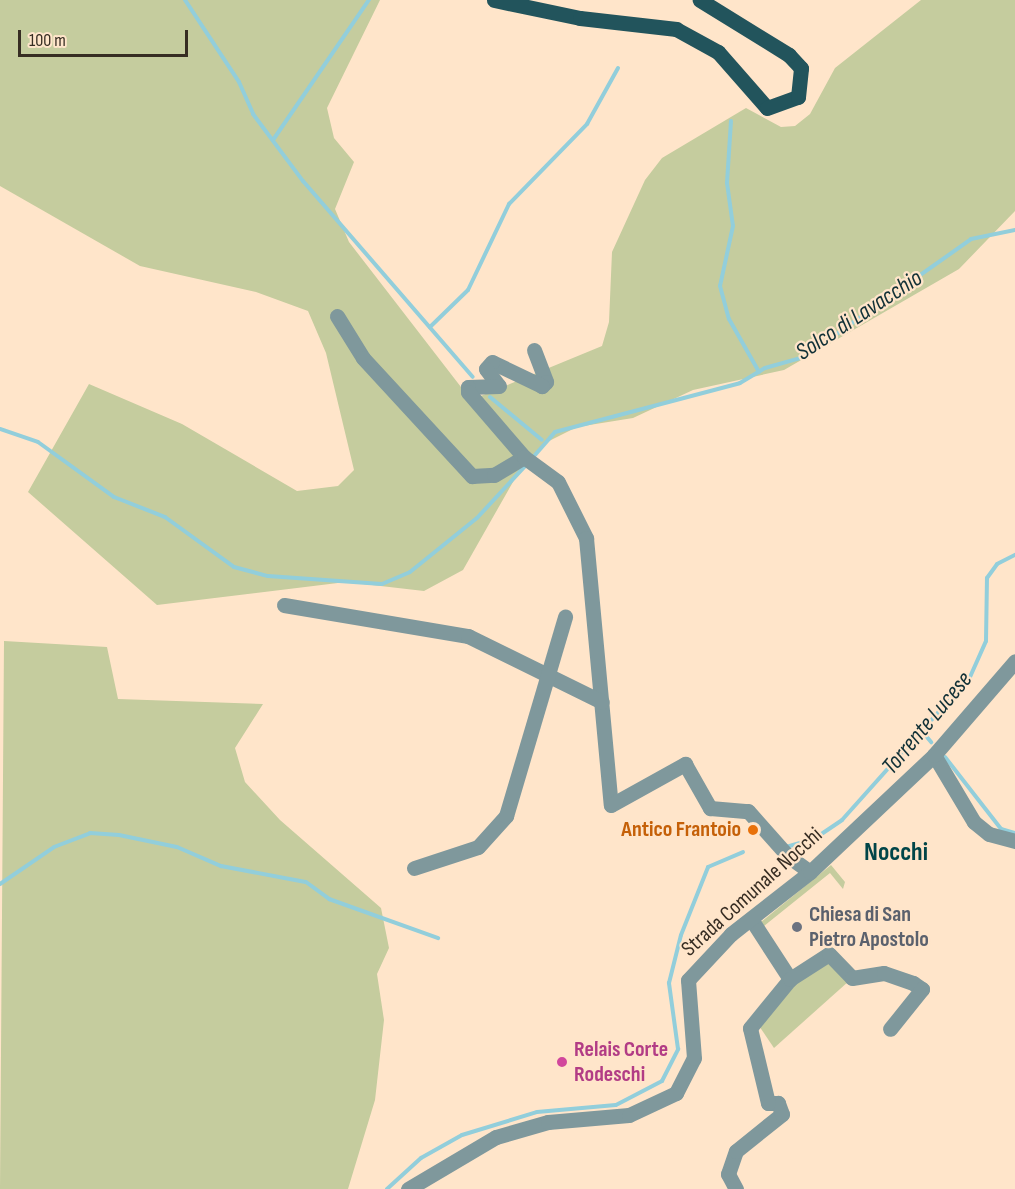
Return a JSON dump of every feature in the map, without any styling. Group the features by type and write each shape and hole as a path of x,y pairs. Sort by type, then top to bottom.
{"main road":[{"path":"494,0 580,18 676,29 718,52 767,108 798,97 801,68 789,55 700,0"}],"street":[{"path":"337,316 363,358 472,476 494,475 524,457"},
{"path":"534,350 546,382 542,386 492,362 486,369 499,386 468,387 524,457 558,482 586,537 611,805 685,764 710,808 748,811 788,856 810,872"},
{"path":"284,605 449,631 552,675 602,702"},
{"path":"414,868 461,855 496,833 506,816 552,675 566,617"},
{"name":"Strada Comunale Nocchi","path":"408,1189 496,1137 548,1122 629,1115 676,1093 694,1058 688,980 751,919 810,872 934,755 1015,662"},
{"path":"934,755 974,822 988,834 1015,841"},
{"path":"751,919 790,979"},
{"path":"736,1189 728,1174 736,1151 782,1114 778,1103 768,1103 750,1028 790,979 829,954 852,978 884,973 913,983 922,989 890,1029"}],"green space":[{"path":"0,0 380,0 327,108 334,138 354,162 335,209 349,242 471,400 602,346 609,322 612,252 645,180 662,158 746,108 781,127 795,126 810,114 835,68 921,0 1015,0 1015,211 959,269 784,370 693,390 633,418 577,427 547,442 522,466 463,570 424,591 346,582 157,605 28,492 89,384 182,424 297,491 338,486 354,470 326,353 308,311 256,292 140,266 0,186"},
{"path":"4,641 107,647 118,699 263,704 235,748 245,782 280,820 381,908 389,948 377,974 384,1020 375,1100 348,1189 0,1189"},
{"path":"831,865 845,882 843,889 830,873 764,926 761,922"},
{"path":"824,957 849,981 774,1048 755,1020"}],"waterway":[{"path":"185,0 239,82 253,114 303,181 473,377"},
{"path":"273,140 369,0"},
{"path":"430,327 468,290 509,204 587,124 618,68"},
{"path":"731,121 727,183 733,226 720,286 729,319 759,372"},
{"name":"Solco di Lavacchio","path":"535,455 555,432 740,383 765,368 804,357 971,239 1015,230"},
{"path":"490,397 542,440"},
{"name":"Solco di Lavacchio","path":"0,429 38,442 114,497 165,517 234,567 268,576 382,584 410,572 477,518 526,465"},
{"name":"Torrente Lucese","path":"786,847 814,839 842,820 970,677 986,641 987,578 997,564 1015,555"},
{"path":"921,730 931,742"},
{"path":"945,757 1001,829 1015,833"},
{"path":"0,884 54,847 90,833 119,835 177,847 221,866 306,882 329,899 438,938"},
{"name":"Torrente Lucese","path":"387,1189 421,1158 462,1135 537,1112 616,1105 662,1081 678,1049 669,983 681,935 708,867 743,852"}],"place":[{"name":"Antico Frantoio","path":"753,830"},
{"name":"Chiesa di San Pietro Apostolo","path":"797,927"},
{"name":"Relais Corte Rodeschi","path":"562,1062"}],"district":[{"name":"Nocchi","path":"896,853"}]}
